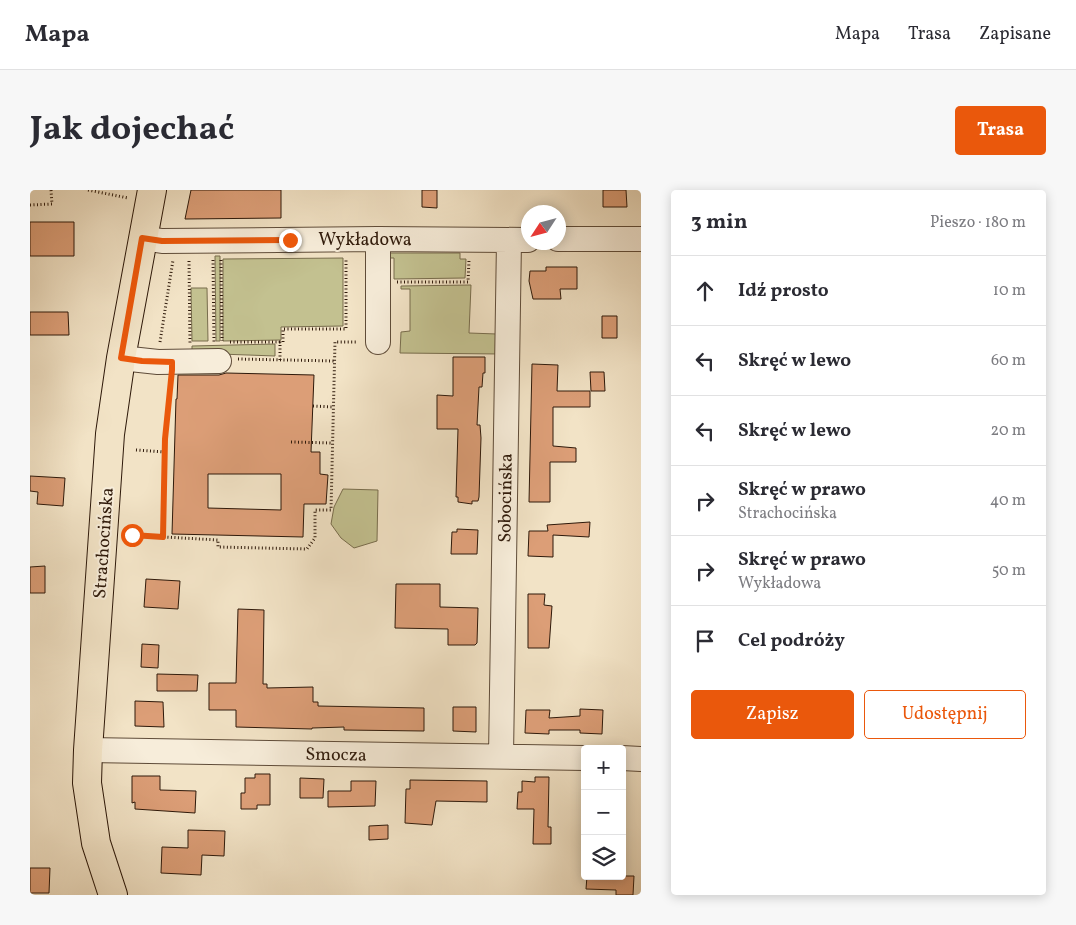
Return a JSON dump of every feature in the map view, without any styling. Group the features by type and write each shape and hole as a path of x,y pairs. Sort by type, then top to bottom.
{"main road":[{"name":"Strachocińska","path":"113,895 96,843 87,783 88,750 109,445 121,358 142,238 144,195"}],"street":[{"name":"Wykładowa","path":"142,238 162,241 519,240"},
{"path":"378,239 378,342"},
{"path":"566,239 641,239"},
{"name":"Sobocińska","path":"501,756 519,240"},
{"path":"121,358 165,362 212,352"},
{"name":"Smocza","path":"88,750 581,758"},
{"path":"626,758 641,759"}],"path":[{"path":"30,205 52,204 52,190"},
{"path":"88,190 144,195"},
{"path":"206,257 213,255 214,344 212,352 222,359 334,361"},
{"path":"221,258 222,342 283,342 283,329 346,329 346,256"},
{"path":"163,537 165,362 173,259 191,258 190,344 198,344"},
{"path":"280,342 280,360"},
{"path":"314,406 332,407"},
{"path":"291,442 332,443"},
{"path":"136,450 164,452"},
{"path":"129,535 218,540 218,547 307,549 315,538 315,510 331,510"}],"shaded area":[{"path":"385,253 460,253 460,259 466,259 465,278 394,279 394,258 385,258"},
{"path":"215,256 220,256 220,341 216,341"},
{"path":"343,258 343,326 281,327 281,340 223,341 223,259"},
{"path":"471,285 469,333 497,334 500,354 400,353 401,332 410,331 410,289 401,289 401,286"},
{"path":"191,288 207,288 208,341 192,341"},
{"path":"275,344 275,356 192,353 192,346"},
{"path":"343,489 378,490 377,541 354,548 341,538 331,524 334,507"}],"building":[{"path":"191,190 281,190 281,218 185,219"},
{"path":"422,190 437,190 437,208 422,207"},
{"path":"603,190 626,190 627,207 603,207"},
{"path":"30,222 74,222 74,256 30,256"},
{"path":"546,267 577,267 577,289 560,289 561,299 533,299 529,281 530,271 546,271"},
{"path":"30,312 68,312 69,335 30,335"},
{"path":"602,316 617,316 617,338 602,338"},
{"path":"453,357 485,357 485,373 483,373 482,387 479,387 477,425 480,425 481,438 479,497 478,501 472,501 472,504 458,502 458,497 456,497 458,429 437,429 437,395 453,396"},
{"path":"532,364 558,365 557,391 590,391 590,407 553,407 553,446 576,448 576,462 550,462 550,502 529,502"},
{"path":"590,372 604,372 605,391 591,391"},
{"path":"226,373 314,375 311,452 320,452 320,474 328,475 326,504 304,504 303,537 172,534 178,375 219,375","holes":["208,474 281,474 281,510 208,508"]},
{"path":"30,476 65,478 63,506 37,504 38,492 30,491"},
{"path":"590,522 589,537 553,535 553,557 528,556 529,531 548,531 547,525"},
{"path":"457,529 478,530 477,554 451,554 452,532 457,532"},
{"path":"45,566 45,593 30,593 30,567"},
{"path":"146,579 180,581 178,609 144,607"},
{"path":"396,584 440,584 440,607 478,608 477,643 475,645 448,645 448,629 395,628"},
{"path":"528,594 545,594 544,605 552,606 549,648 528,648"},
{"path":"238,609 264,610 263,684 267,684 267,688 313,687 313,702 318,702 318,706 424,708 424,731 344,730 344,727 312,729 236,727 236,710 209,710 209,683 236,683"},
{"path":"142,644 159,645 158,668 141,667"},
{"path":"157,674 198,675 197,691 157,691"},
{"path":"135,701 163,702 164,727 135,726"},
{"path":"453,707 476,707 476,732 453,731"},
{"path":"580,709 603,710 602,734 580,733 580,730 549,730 549,734 525,733 526,710 550,710 549,718 580,716"},
{"path":"255,774 270,774 270,805 257,805 257,809 241,809 241,793 245,793 245,778 255,778"},
{"path":"132,776 160,776 160,790 196,791 195,813 135,809 135,802 132,803"},
{"path":"535,777 549,777 548,827 551,827 551,844 533,844 534,809 517,809 518,792 522,792 522,781 535,782"},
{"path":"300,778 324,779 323,798 300,798"},
{"path":"410,780 487,781 487,802 436,801 432,825 405,823 406,789 410,789"},
{"path":"351,781 376,781 375,806 328,807 328,791 351,791"},
{"path":"388,825 388,839 369,840 369,826"},
{"path":"188,830 225,831 224,856 202,855 201,875 161,873 162,847 188,848"},
{"path":"30,868 50,868 49,893 30,893"},
{"path":"626,876 634,876 633,895 616,895 616,890 586,889 587,880 626,880"}],"route":[{"path":"132,535 163,537 165,439 172,370 172,362 121,358 142,238 162,241 290,240"}]}
